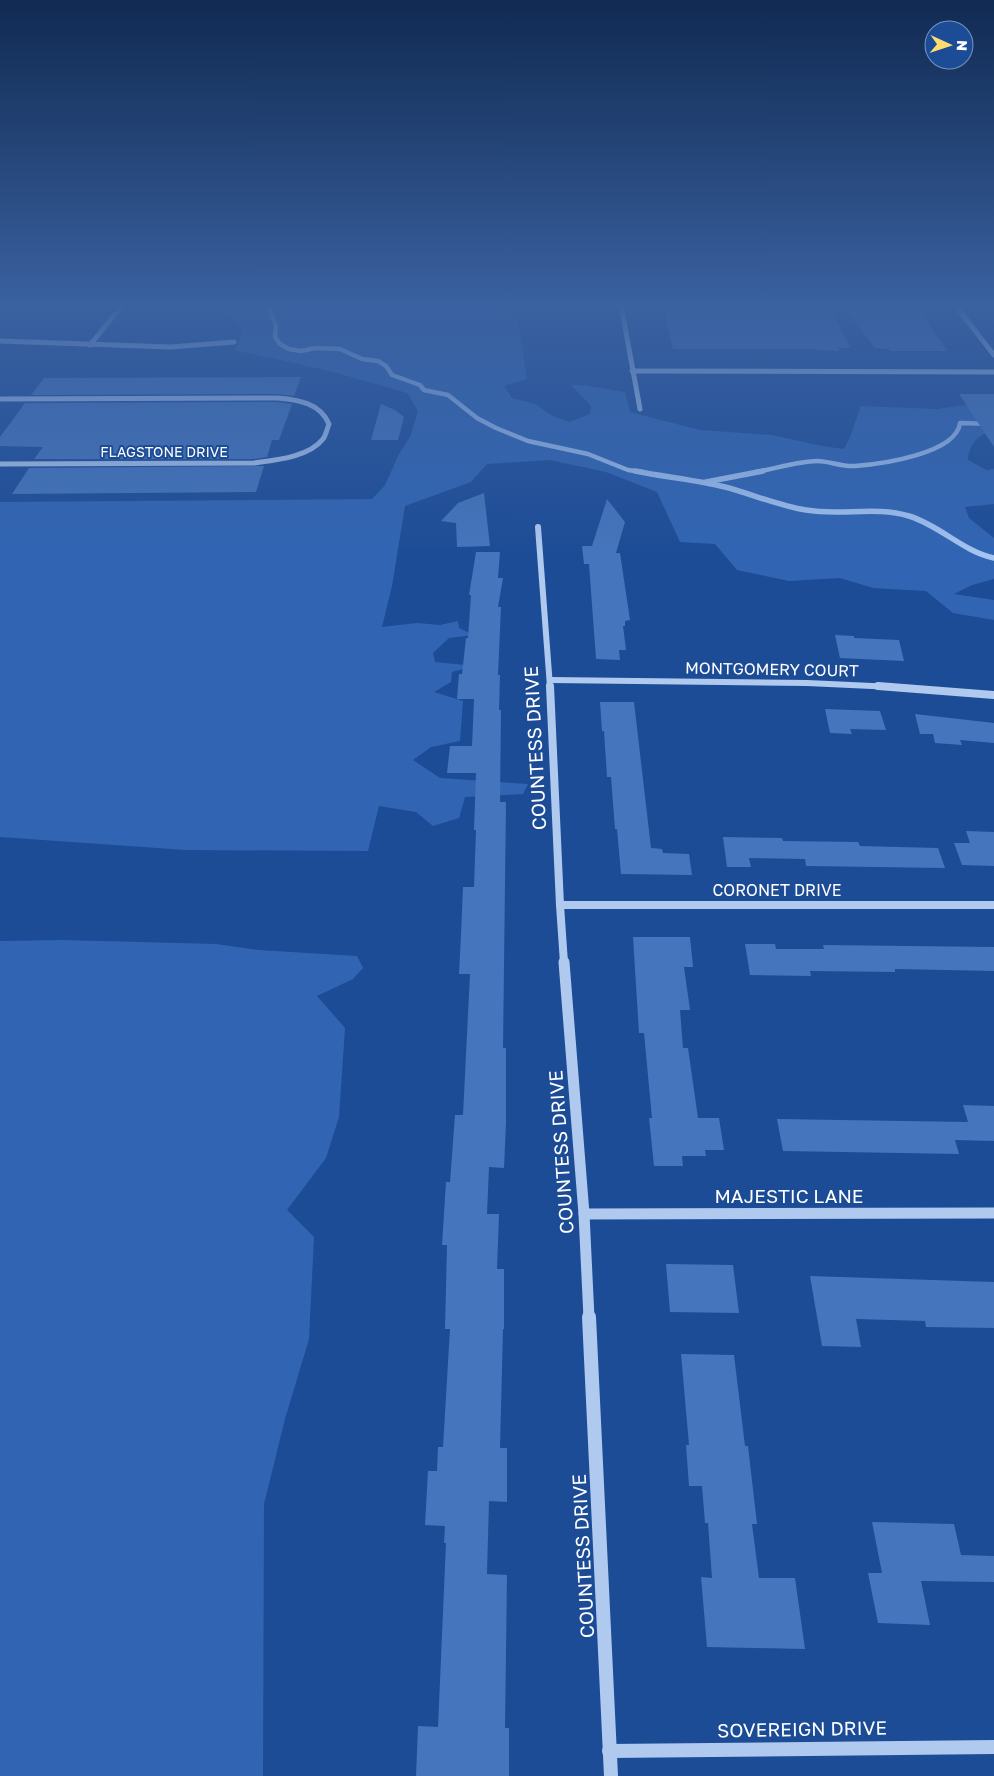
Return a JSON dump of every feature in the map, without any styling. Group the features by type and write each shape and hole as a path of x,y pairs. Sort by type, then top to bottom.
{"street":[{"path":"636,388 640,409"},
{"name":"FLAGSTONE DRIVE","path":"0,399 250,397 284,399 312,405 323,412 329,424 322,439 304,451 282,458 254,463 0,464"},
{"name":"COUNTESS DRIVE","path":"538,527 550,680 560,905 584,1214 611,1776"},
{"name":"MONTGOMERY COURT","path":"550,680 872,685 994,695"},
{"name":"CORONET DRIVE","path":"560,905 994,905"},
{"name":"MAJESTIC LANE","path":"584,1214 994,1213"},
{"name":"SOVEREIGN DRIVE","path":"610,1751 994,1747"}],"shaded area":[{"path":"389,388 505,388 512,398 535,404 551,415 569,422 590,414 591,406 574,388 601,388 625,392 630,412 700,430 772,435 844,449 861,406 937,409 966,405 994,408 994,429 976,440 970,449 968,460 987,470 994,469 994,504 965,507 969,518 994,538 994,579 972,585 954,594 994,600 994,620 953,613 926,591 873,588 840,578 789,581 737,570 715,544 680,542 657,492 606,472 550,460 487,464 471,482 405,506 392,586 382,627 417,623 440,625 458,621 459,628 474,635 449,638 433,653 435,662 475,666 452,672 451,682 434,692 463,701 460,741 431,747 413,760 440,778 528,784 523,794 465,797 459,818 433,826 416,812 379,806 368,851 186,850 0,837 0,502 372,499 385,485 399,454 410,437 418,411 407,393"},
{"path":"63,940 216,944 258,950 357,956 363,968 353,979 317,996 345,1028 339,1117 326,1158 287,1210 314,1237 309,1339 285,1419 264,1504 263,1776 0,1776 0,941"}],"building":[{"path":"36,388 297,388 294,396 278,394 31,395"},
{"path":"959,394 994,394 994,447"},
{"path":"278,402 292,404 279,440 272,440 267,457 254,459 34,459 43,447 0,446 0,437 25,403"},
{"path":"381,404 395,410 404,417 398,440 371,440"},
{"path":"264,466 256,492 12,494 29,468"},
{"path":"484,493 490,546 457,547 456,523 441,521 458,503"},
{"path":"607,499 625,522 616,553 620,553 630,620 625,621 625,626 623,626 626,650 619,650 620,660 596,659 589,564 584,564 582,546 592,546"},
{"path":"476,552 500,552 498,578 503,578 498,607 501,607 498,675 500,675 499,710 501,710 500,802 506,802 503,1048 506,1048 506,1123 504,1168 489,1167 487,1214 499,1214 497,1269 504,1269 500,1448 507,1448 507,1502 489,1501 487,1574 507,1575 505,1728 509,1728 509,1776 416,1776 418,1726 438,1727 446,1543 444,1543 445,1526 425,1525 428,1471 437,1471 438,1447 443,1447 450,1329 445,1329 447,1245 442,1245 446,1182 450,1182 455,1115 463,1115 470,974 459,974 463,887 474,887 476,830 474,830 476,773 447,773 450,746 472,746 474,699 457,699 459,674 462,674 466,638 468,638 471,595 469,595"},
{"path":"835,635 854,636 854,638 899,640 904,661 840,658"},
{"path":"600,702 634,702 651,848 662,849 663,853 689,854 692,875 621,874 611,777 607,777"},
{"path":"825,709 880,711 886,730 850,729 852,734 830,733"},
{"path":"915,714 994,723 994,743 960,740 962,745 935,743 933,734 920,734"},
{"path":"966,831 994,832 994,866 962,865 954,843 970,843"},
{"path":"723,837 782,838 783,841 858,842 860,846 938,848 945,868 806,866 805,859 749,858 751,867 727,867"},
{"path":"633,937 690,937 693,967 684,967 690,1010 680,1010 683,1048 688,1048 698,1118 719,1118 724,1150 705,1150 706,1156 682,1156 683,1166 654,1166 649,1118 652,1118 644,1033 639,1033"},
{"path":"745,944 775,944 776,949 824,949 823,945 994,947 994,971 895,969 895,972 810,971 811,976 750,975"},
{"path":"963,1105 994,1106 994,1141 955,1140 959,1154 783,1151 777,1119 968,1122"},
{"path":"666,1264 733,1265 739,1313 670,1312"},
{"path":"810,1276 994,1282 994,1328 926,1327 925,1321 856,1319 861,1347 822,1346"},
{"path":"681,1354 734,1355 745,1446 748,1446 757,1524 752,1524 759,1578 795,1578 805,1649 707,1647 701,1577 712,1578 708,1523 705,1523 702,1486 689,1486 686,1445 689,1445"},
{"path":"872,1522 954,1524 961,1555 994,1556 994,1582 921,1581 930,1625 878,1623 868,1573 882,1573"}],"waterway":[{"path":"422,388 424,390 448,395 477,418 528,441 588,454 635,471"},
{"path":"756,472 810,461 855,466 899,460 932,450 946,443 955,434 960,423 994,424"},
{"path":"635,471 642,472"},
{"path":"635,471 725,487 786,506 806,510 819,512 871,511 909,516 921,520 982,555 994,558"},
{"path":"706,482 763,471"}]}
